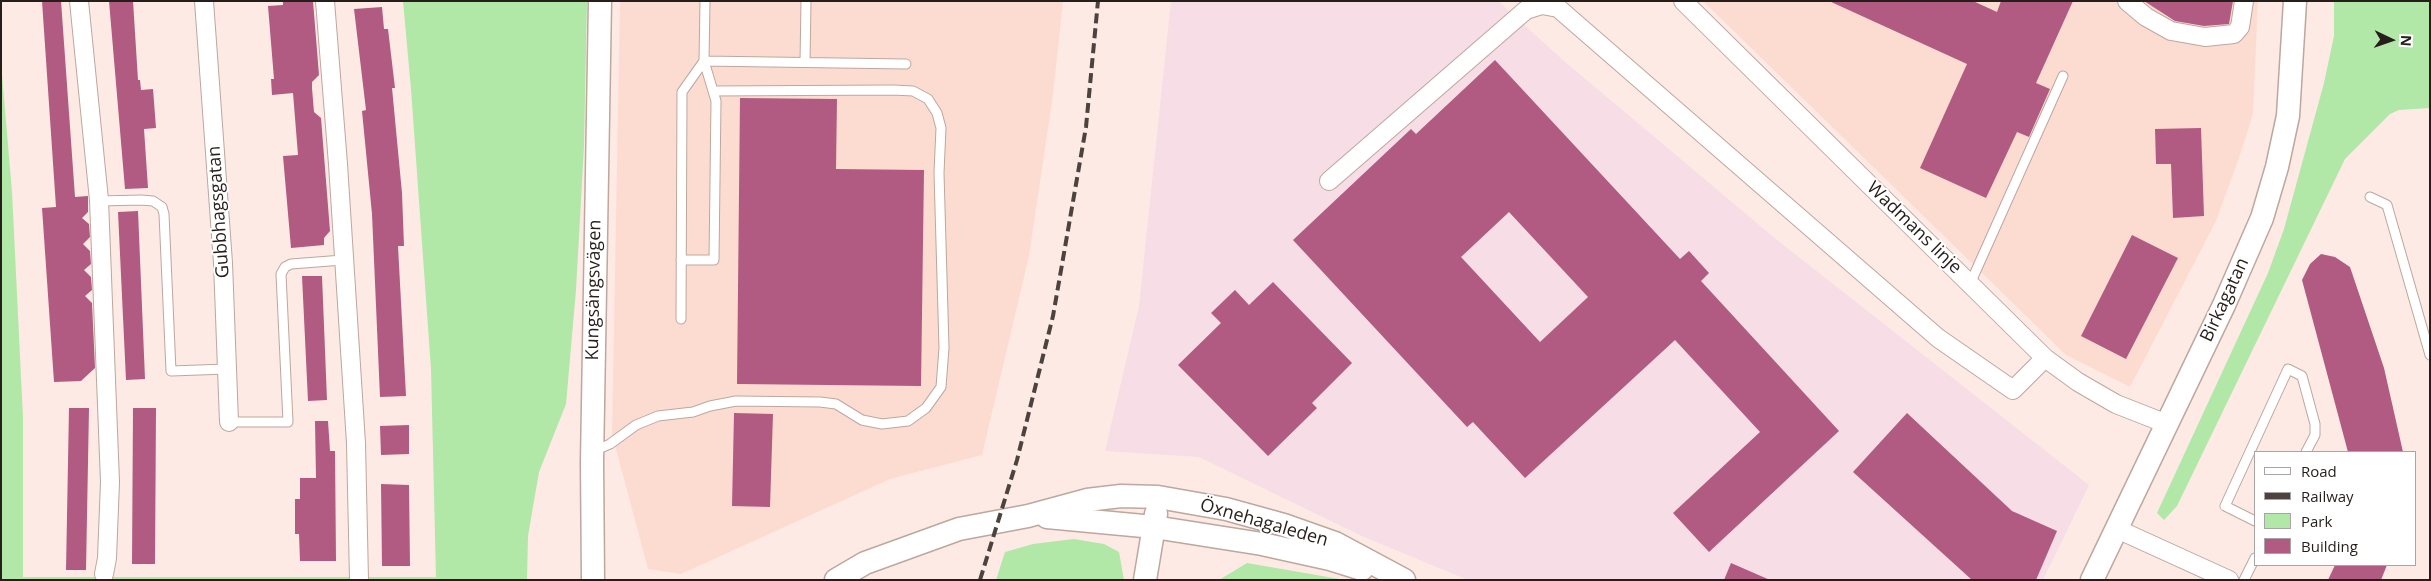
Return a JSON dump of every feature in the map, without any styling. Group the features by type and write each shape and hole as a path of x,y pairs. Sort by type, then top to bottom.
{"street":[{"path":"79,1 99,201 110,482 107,558 104,574"},
{"name":"Gubbhagsgatan","path":"204,1 222,263 229,422"},
{"path":"325,1 338,164 356,443 359,580"},
{"name":"Kungsängsvägen","path":"593,580 592,452 600,1"},
{"name":"Wadmans linje","path":"1683,1 2045,358 2078,382 2116,404 2167,424"},
{"path":"2127,1 2146,17 2171,31 2205,37 2234,34 2240,27 2244,1"},
{"name":"Birkagatan","path":"2092,580 2224,305 2262,218 2277,167 2288,116 2293,61 2295,1"},
{"path":"1329,181 1526,10 1542,5 1558,8 1938,338 2013,390 2045,358"},
{"name":"Öxnehagaleden","path":"837,579 874,560 959,529 1028,516 1087,500 1121,496 1158,497 1226,509 1284,525 1336,543 1404,580"},
{"path":"1145,580 1158,497"},
{"name":"Öxnehagaleden","path":"1028,516 1154,527 1262,544 1321,557 1399,580"},
{"path":"2117,529 2229,580"}],"lane":[{"path":"681,260 714,260 716,101 704,61 705,1"},
{"path":"805,62 806,1"},
{"path":"704,61 906,64"},
{"path":"681,319 682,92 704,61"},
{"path":"1970,284 2063,76"},
{"path":"592,452 610,444 636,425 658,416 693,412 710,406 736,401 820,402 836,404 862,420 882,424 908,421 926,408 941,387 944,348 939,173 941,128 936,113 928,99 913,91 892,90 713,91"},
{"path":"2370,197 2387,204 2430,355"},
{"path":"99,201 154,201 162,207 164,214 171,371 227,369"},
{"path":"229,422 288,422 281,274 285,267 291,264 343,260"},
{"path":"2254,520 2225,506 2288,369 2302,376 2315,424 2314,435 2306,451"},
{"path":"2244,580 2254,560"}],"shaded area":[{"path":"620,1 1063,1 1053,95 1029,256 982,455 890,479 681,574 648,569 612,434"},
{"path":"1171,1 1498,1 1564,61 1777,240 2089,485 2043,580 1468,580 1364,537 1199,457 1105,451 1139,306"},
{"path":"1703,1 2258,1 2253,114 2239,158 2216,221 2130,387 2066,355"}],"green space":[{"path":"403,1 587,1 584,146 576,290 566,404 539,472 528,536 527,580 1,580 1,63 12,192 23,418 23,577 436,577 431,369"},
{"path":"2334,1 2430,1 2430,108 2399,110 2390,114 2345,159 2177,506 2164,520 2157,513 2268,273 2284,229 2324,83 2334,36"},
{"path":"1074,539 1104,544 1119,552 1124,580 996,580 1005,552 1033,544"},
{"path":"1247,563 1276,568 1345,580 1219,580"}],"building":[{"path":"42,1 61,1 75,197 88,196 88,212 82,218 89,224 90,237 83,244 90,251 91,264 84,270 91,277 92,290 85,296 92,303 95,368 81,381 54,382 42,208 56,207"},
{"path":"109,1 133,1 138,80 140,80 141,90 153,89 156,128 144,129 148,188 125,189"},
{"path":"283,1 313,1 319,75 312,82 312,88 314,112 321,118 330,231 324,238 324,245 291,248 283,156 298,155 293,93 272,95 271,79 274,79 268,6 283,5"},
{"path":"1829,1 1973,1 1997,12 2001,1 2073,1 2036,83 2050,89 2029,137 2017,132 1986,198 1920,168 1967,64"},
{"path":"2144,1 2233,1 2229,24 2204,26 2175,21"},
{"path":"382,7 384,29 388,29 395,88 392,88 402,193 404,246 398,246 406,396 380,397 372,214 362,111 366,110 354,9"},
{"path":"1495,60 1680,259 1689,251 1709,273 1701,281 1839,431 1709,552 1673,513 1760,432 1675,340 1525,478 1473,422 1467,427 1293,240 1411,129 1416,134","holes":["1509,212 1588,297 1540,342 1461,257"]},
{"path":"740,98 837,99 836,169 924,170 921,386 737,384"},
{"path":"2201,128 2204,216 2173,218 2171,164 2156,164 2155,129"},
{"path":"138,211 145,379 126,380 118,212"},
{"path":"2132,235 2178,258 2126,359 2081,336"},
{"path":"2321,254 2335,257 2350,267 2384,368 2403,451 2348,451 2302,280 2310,264"},
{"path":"302,276 322,276 327,400 308,401"},
{"path":"1273,282 1352,363 1312,403 1317,408 1268,456 1178,365 1221,323 1211,313 1235,290 1249,305"},
{"path":"69,408 89,408 86,570 66,570"},
{"path":"133,408 156,408 155,564 132,564"},
{"path":"734,413 773,414 770,507 732,506"},
{"path":"1907,413 2012,511 2057,531 2036,580 1972,580 1853,472"},
{"path":"315,421 328,421 330,451 335,451 336,561 300,561 299,534 295,534 295,499 300,499 300,478 316,478"},
{"path":"409,425 409,454 381,455 380,426"},
{"path":"381,484 409,485 410,566 382,566"},
{"path":"1731,563 1770,580 1724,580"},
{"path":"2335,566 2387,566 2381,580 2328,580"}],"railway":[{"path":"980,580 1017,460 1053,316 1086,127 1098,1"}]}
